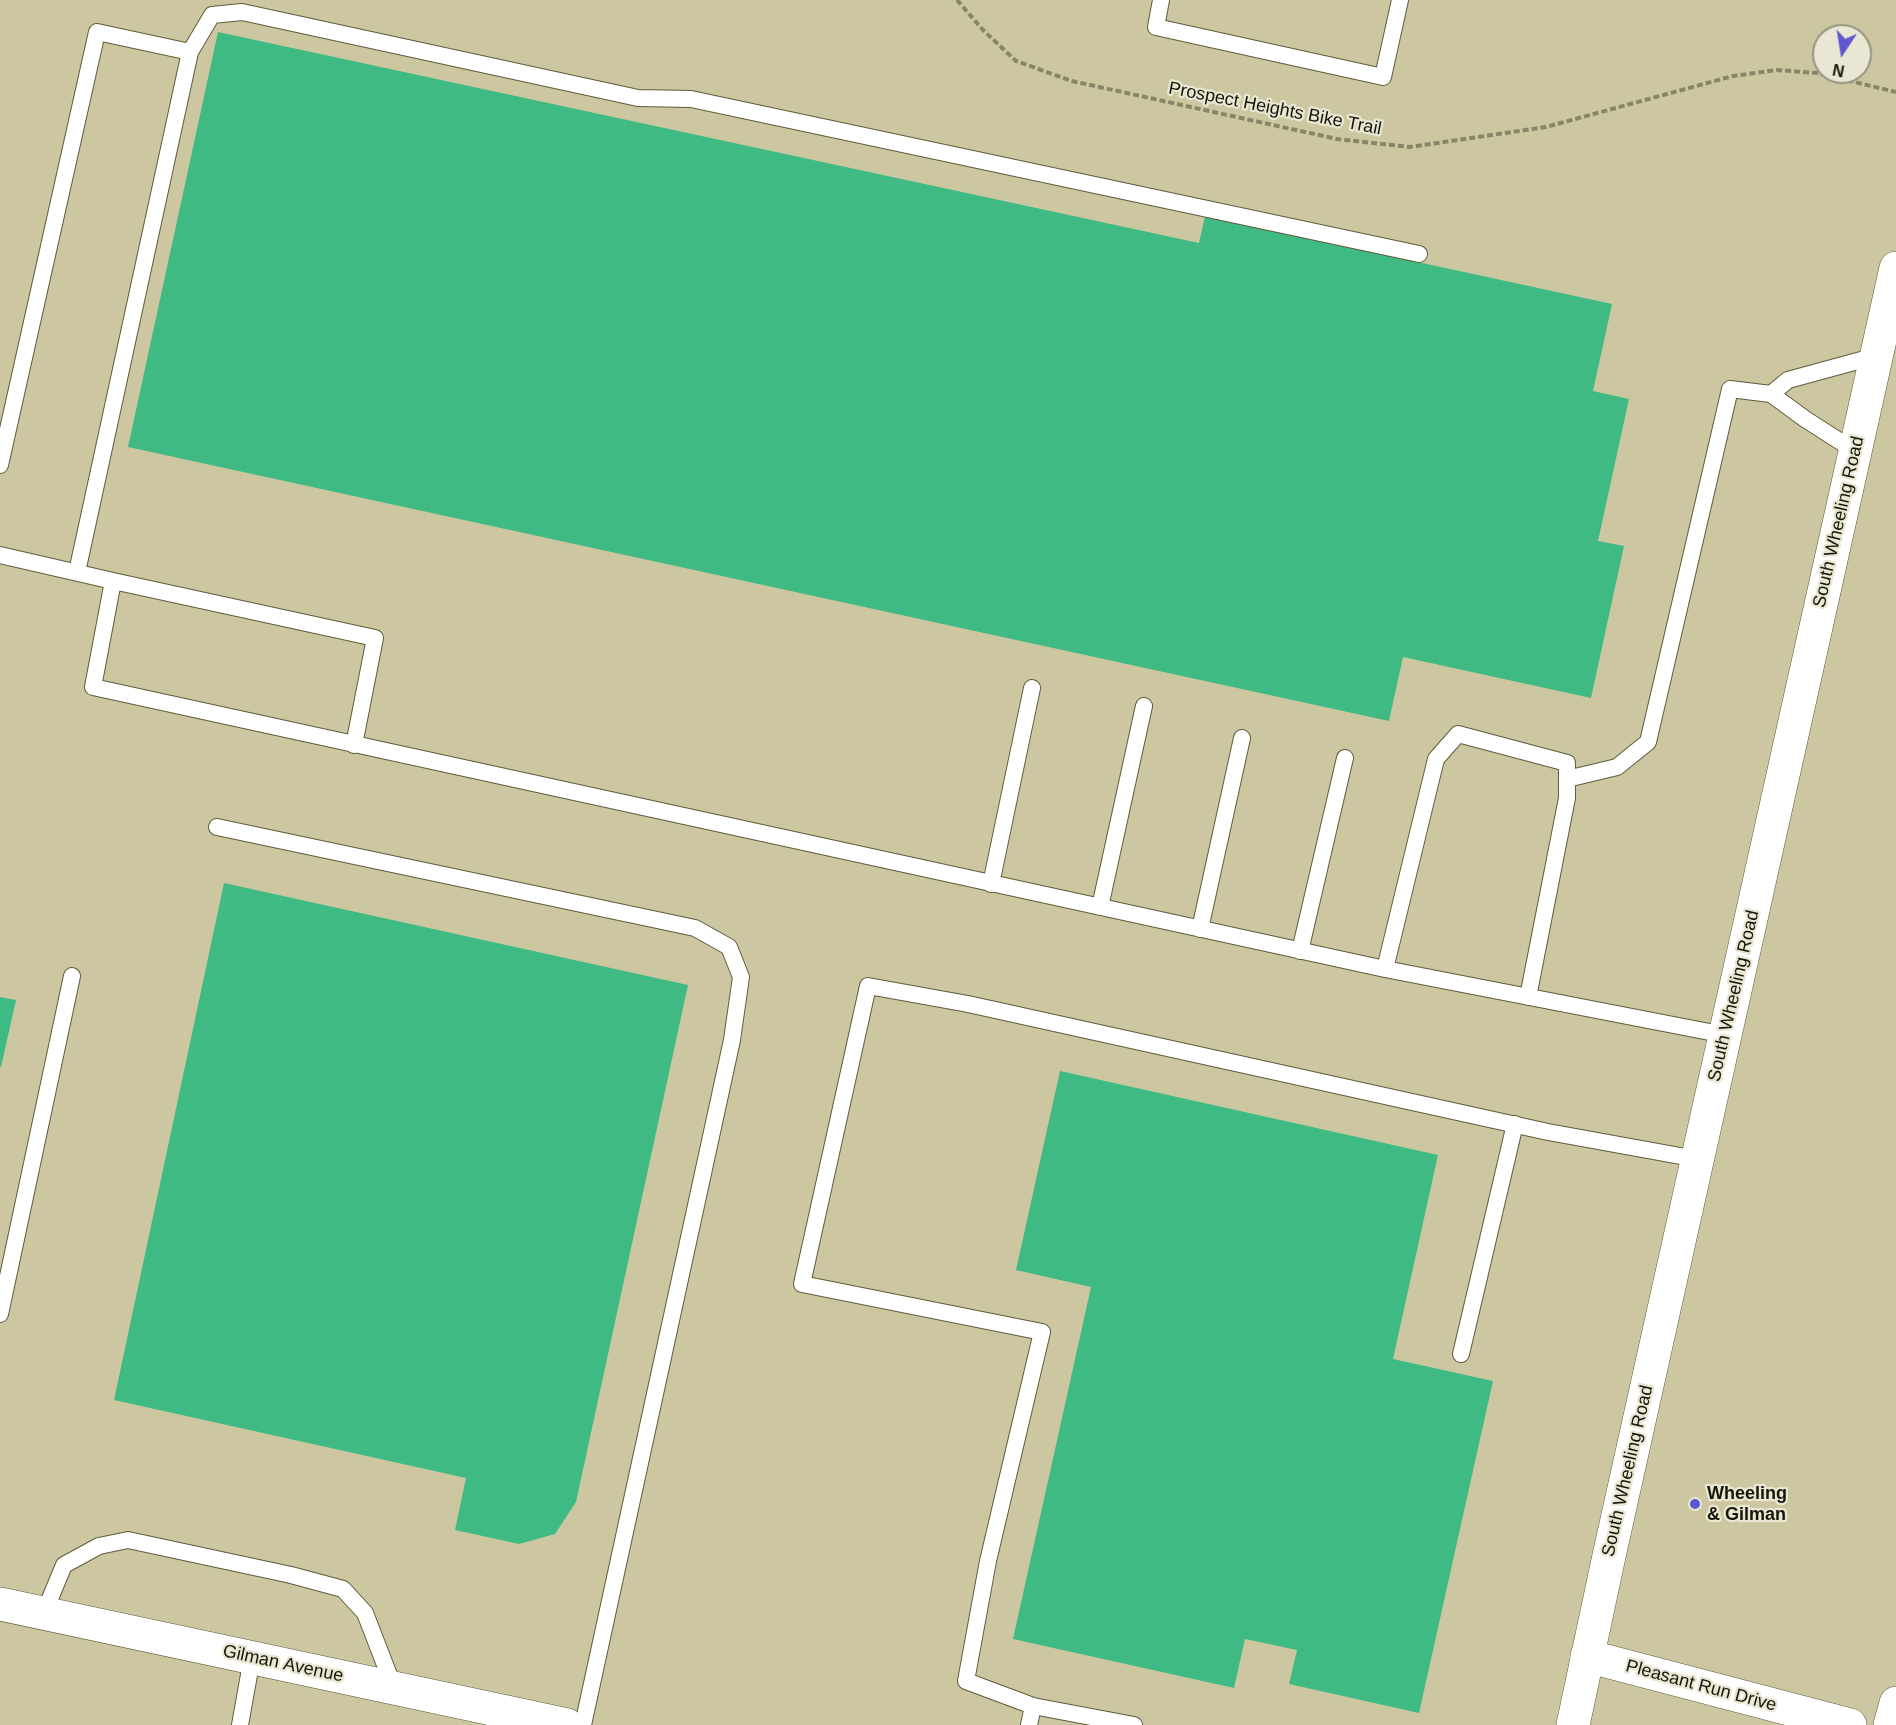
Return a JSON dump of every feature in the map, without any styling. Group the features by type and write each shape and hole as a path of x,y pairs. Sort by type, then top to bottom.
{"main road":[{"name":"South Wheeling Road","path":"1573,1725 1896,268"},
{"name":"Gilman Avenue","path":"0,1604 567,1725"},
{"name":"Pleasant Run Drive","path":"1587,1656 1816,1721 1850,1725"},
{"path":"1890,1725 1896,1703"}],"lane":[{"path":"1161,0 1156,27 1383,76 1400,0"},
{"path":"77,572 190,52 212,15 242,12 638,98 691,99 1419,254"},
{"path":"0,465 97,33 190,52"},
{"path":"1772,394 1788,380 1876,356"},
{"path":"1567,779 1617,767 1648,742 1730,388 1772,394 1804,419 1855,451"},
{"path":"0,555 375,638 354,745"},
{"path":"113,581 93,687 1300,951 1725,1035"},
{"path":"991,884 1032,688"},
{"path":"1100,907 1144,706"},
{"path":"1385,969 1436,759 1458,734 1567,763 1568,798 1528,997"},
{"path":"1200,929 1242,738"},
{"path":"1300,951 1345,758"},
{"path":"217,827 696,928 729,947 741,977 732,1040 583,1725"},
{"path":"0,1314 72,976"},
{"path":"1134,1725 1033,1706 966,1682 988,1561 1042,1332 802,1284 868,986 968,1004 1515,1124 1697,1159"},
{"path":"1461,1354 1515,1124"},
{"path":"44,1613 64,1565 99,1546 128,1540 280,1572 343,1589 366,1613 394,1688"},
{"path":"240,1725 252,1658"},
{"path":"1029,1725 1033,1706"}],"path":[{"name":"Prospect Heights Bike Trail","path":"957,0 983,30 1016,61 1072,81 1337,139 1410,147 1546,127 1733,76 1777,70 1817,73 1896,92"}],"building":[{"path":"218,32 1199,243 1205,216 1612,304 1593,391 1629,399 1598,541 1624,546 1591,698 1403,657 1389,721 128,447"},
{"path":"224,883 688,985 576,1502 555,1534 519,1544 455,1530 466,1478 114,1400"},
{"path":"0,997 16,1000 1,1067 0,1067"},
{"path":"1060,1071 1438,1155 1393,1359 1493,1381 1419,1713 1289,1684 1297,1650 1245,1639 1234,1688 1013,1639 1091,1287 1016,1270"}],"place":[{"name":"Wheeling & Gilman","path":"1695,1504"}]}
